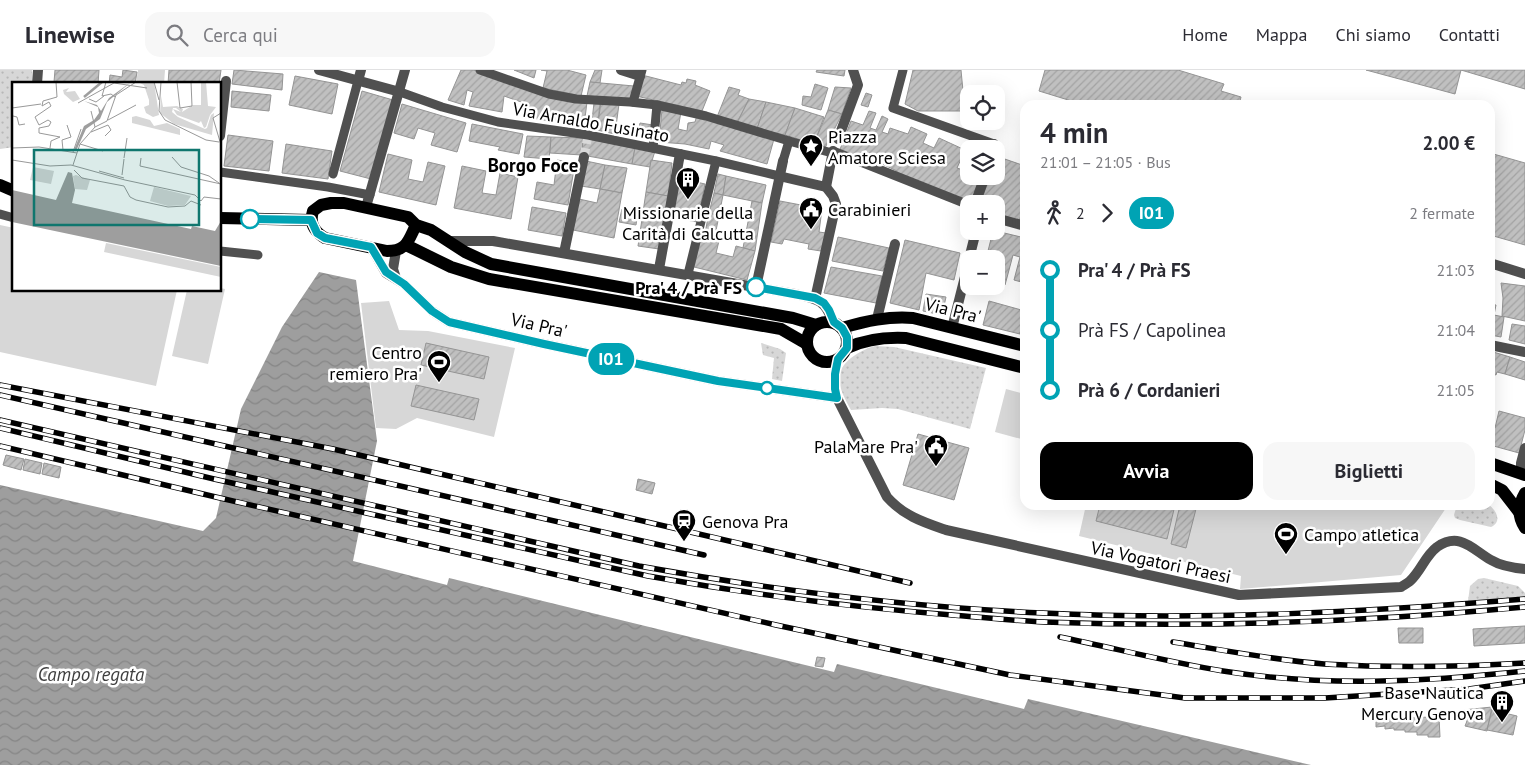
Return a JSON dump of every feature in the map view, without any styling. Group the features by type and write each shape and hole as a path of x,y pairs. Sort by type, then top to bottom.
{"main road":[{"path":"0,185 12,190"},
{"path":"221,218 311,220 313,211 321,205 331,202 368,201 408,217 416,225 431,230 478,259 491,264 793,318 816,324 826,321 840,326 847,337 847,348"},
{"name":"Via Pra'","path":"311,220 317,233 325,238 371,247 401,248 451,267 489,278 780,329 807,344"},
{"path":"401,248 416,225"},
{"name":"Via Pra'","path":"840,326 877,318 913,318 1020,345"},
{"path":"816,324 809,333 807,344 811,353 823,362 838,359 847,348 864,341 889,337 906,338 1020,367"},
{"path":"1495,465 1523,474"},
{"path":"1495,486 1502,490 1519,512"},
{"path":"1525,493 1520,502 1519,512 1521,522 1525,528"}],"street":[{"path":"319,70 359,75 400,92"},
{"path":"221,172 330,187 368,201 405,70"},
{"path":"480,70 548,94 657,105 706,116 833,152 960,201"},
{"path":"621,70 641,73 633,102"},
{"path":"903,70 893,108 978,140"},
{"path":"838,139 858,85 855,72"},
{"path":"333,174 359,75"},
{"path":"221,127 226,81"},
{"name":"Via Arnaldo Fusinato","path":"400,92 442,107 498,122 588,135 779,176"},
{"path":"653,148 657,105"},
{"path":"756,287 779,176 789,141"},
{"path":"826,188 833,152"},
{"path":"659,269 680,154"},
{"path":"564,253 584,157"},
{"path":"688,274 716,161"},
{"path":"779,176 826,188 833,196 836,204 815,298"},
{"path":"1005,220 1020,225"},
{"path":"448,241 493,241 815,298 824,303 834,322 840,326"},
{"path":"877,318 896,244"},
{"name":"Via Pra'","path":"371,247 386,272 396,278 432,311 449,322 718,381 837,398"},
{"path":"396,278 393,269 401,248"},
{"path":"221,251 255,255"},
{"path":"1495,265 1525,274"},
{"path":"952,328 960,295"},
{"path":"1495,346 1525,352"},
{"name":"Via Vogatori Praesi","path":"837,398 887,497 895,506 913,518 946,530 982,539 1239,595 1401,587 1411,580 1436,548 1446,542 1459,541 1474,547 1491,560 1506,566 1525,569"},
{"path":"1523,474 1521,464 1525,448"}],"shaded area":[{"path":"0,70 32,70 32,82 12,82 12,147 0,149"},
{"path":"138,70 165,70 164,82 136,82"},
{"path":"0,225 12,228 12,291 177,291 156,386 0,352"},
{"path":"221,288 225,289 208,364 172,356 187,291 221,291"},
{"name":"Centro remiero Pra'","path":"389,301 399,330 428,331 515,348 494,437 417,418 396,429 376,428 361,303"},
{"path":"761,343 786,353 782,381 772,379 774,358 763,355"},
{"path":"875,346 894,347 986,368 970,429 898,409 851,410 839,380 842,368 846,362 863,350"},
{"path":"1006,389 1020,393 1020,439 995,432"},
{"name":"Campo atletica","path":"1085,510 1445,510 1401,575 1240,589 1241,576 1079,536"},
{"path":"1456,510 1494,510 1497,519 1491,527 1460,520 1455,518"},
{"path":"1484,578 1518,586 1525,593 1525,597 1468,601 1470,586 1478,579"}],"water":[{"name":"Campo regata","path":"319,272 356,280 377,441 353,561 447,585 449,578 834,672 837,664 1024,709 1028,699 1311,765 0,765 0,485 203,531 216,518 241,409 282,327"}],"building":[{"path":"55,70 99,70 98,82 54,82"},
{"path":"123,70 137,72 135,82 109,82 110,75 122,77"},
{"path":"169,70 221,70 219,82 168,82"},
{"path":"234,70 283,74 282,90 232,84"},
{"path":"461,70 473,70 587,102 584,126 524,117 527,104 504,96 502,112 469,106 473,92 467,90 464,105 448,100"},
{"path":"514,70 536,70 534,78"},
{"path":"541,70 567,70 586,75 581,96 543,88 547,71"},
{"path":"595,70 602,70 600,83 590,82"},
{"path":"817,70 845,70 844,76 816,72"},
{"path":"913,70 961,70 962,85 960,85 960,111 918,111 905,104"},
{"path":"1045,70 1178,70 1224,84 1221,91 1241,97 1240,100 1068,100 1039,91"},
{"path":"1366,70 1461,70 1455,94"},
{"path":"1461,70 1525,70 1525,89"},
{"path":"642,75 681,85 682,82 686,83 687,79 696,81 695,85 710,91 702,111 636,96"},
{"path":"295,76 338,84 332,114 289,105"},
{"path":"590,82 634,86 631,99 587,96"},
{"path":"815,84 828,88 821,110 802,105 803,96 811,97"},
{"path":"729,87 740,90 738,95 749,99 737,123 717,117"},
{"path":"835,87 851,88 842,114 828,110"},
{"path":"232,91 271,95 269,111 231,107"},
{"path":"362,91 393,100 371,179 340,171"},
{"path":"866,93 872,95 868,107 861,105"},
{"path":"749,99 766,102 757,129 737,123"},
{"path":"601,102 619,104 615,134 597,130"},
{"path":"766,102 795,108 785,135 757,129"},
{"path":"594,103 600,104 597,130 591,129"},
{"path":"402,104 466,123 457,152 431,145 435,133 418,128 414,139 394,133"},
{"path":"795,108 824,117 814,144 785,135"},
{"path":"662,109 681,112 678,129 687,131 688,123 695,122 697,115 774,139 767,164 720,151 724,145 711,141 709,149 685,144 659,142"},
{"path":"828,110 842,114 825,148 814,144"},
{"path":"869,111 876,113 870,128 876,130 882,116 888,119 882,132 888,134 890,128 908,134 911,127 927,134 923,143 934,148 939,138 960,148 960,161 957,168 960,169 960,185 978,185 975,195 960,195 960,198 896,174 897,171 880,163 878,167 839,152 851,121 863,125"},
{"path":"640,123 653,125 651,140 637,137"},
{"path":"472,124 523,134 519,154 498,150 500,147 469,141"},
{"path":"228,135 273,141 269,171 224,166"},
{"path":"527,136 551,137 549,159 524,157"},
{"path":"551,137 583,138 582,155 550,153"},
{"path":"583,138 635,148 632,164 582,155"},
{"path":"286,144 332,151 328,179 282,173"},
{"path":"635,148 655,151 650,167 632,164"},
{"path":"388,154 412,160 408,179 423,182 428,162 445,166 436,205 379,192"},
{"path":"1495,154 1525,163 1525,245 1495,236"},
{"path":"1005,159 1020,164 1019,221 1005,217 1005,195 983,195 987,185 1005,185"},
{"path":"557,160 575,163 568,205 534,199 537,182 554,185"},
{"path":"651,160 672,163 668,196 646,192"},
{"path":"586,161 605,165 600,189 581,186"},
{"path":"605,165 627,168 622,193 600,189"},
{"path":"462,166 486,171 482,193 496,195 500,173 518,177 511,219 454,208"},
{"path":"718,174 726,176 723,195 714,193"},
{"path":"726,176 766,185 762,203 723,195"},
{"name":"Missionarie della Carità di Calcutta","path":"679,178 705,184 697,222 671,217"},
{"path":"600,189 622,193 614,238 573,230 579,199 597,203"},
{"path":"646,192 668,196 659,249 638,246"},
{"path":"714,193 723,195 719,216 709,213"},
{"path":"752,201 762,203 755,251 743,248"},
{"path":"780,201 822,209 819,232 826,233 821,251 808,249 809,244 784,239 782,244 771,242"},
{"path":"532,207 566,213 562,236 528,230"},
{"path":"622,209 638,212 636,225 619,222"},
{"path":"709,213 719,216 714,240 704,238"},
{"path":"1005,233 1020,237 1020,257 1013,255 1005,285 1005,250 988,250 991,240 1005,240"},
{"path":"701,237 719,241 716,253 733,257 736,246 755,251 747,280 694,267"},
{"path":"838,237 889,248 883,271 832,261"},
{"path":"905,240 960,253 954,280 926,273 919,310 890,303"},
{"path":"1020,257 1020,282 1014,280"},
{"path":"831,267 882,276 876,303 824,293"},
{"path":"1501,283 1525,286 1525,321 1502,316 1503,298"},
{"path":"926,294 946,297 942,315 923,311"},
{"path":"989,301 1020,310 1020,334 983,325"},
{"path":"1495,315 1504,317 1501,337 1495,336"},
{"path":"1512,324 1525,326 1525,344 1509,340"},
{"path":"426,343 489,357 484,379 421,365"},
{"path":"1495,352 1510,357 1505,374 1497,372 1496,375"},
{"path":"1510,357 1525,362 1525,380 1505,374"},
{"path":"416,385 479,399 474,420 411,406"},
{"path":"1499,411 1525,418 1525,430 1519,453 1495,446 1495,428"},
{"name":"PalaMare Pra'","path":"918,434 969,448 954,500 903,485"},
{"path":"6,455 24,459 21,470 3,465"},
{"path":"25,459 42,463 40,474 23,470"},
{"path":"44,463 61,467 59,478 42,474"},
{"path":"638,479 655,483 652,494 636,490"},
{"path":"1099,510 1174,510 1167,539 1096,521"},
{"path":"1179,510 1196,510 1186,548 1171,544"},
{"path":"1525,626 1525,643 1474,646 1473,629"},
{"path":"1398,628 1423,628 1423,643 1399,643"},
{"path":"817,657 825,658 823,667 815,666"},
{"path":"1492,707 1487,731 1465,726 1467,721 1462,719 1463,710"},
{"name":"Base Nautica Mercury Genova","path":"1492,710 1517,716 1513,735 1487,730"},
{"path":"1439,717 1440,737 1417,735 1417,732 1405,732 1405,730 1394,730 1394,728 1385,729 1385,726 1376,727 1376,718"}],"tunnel":[{"path":"584,157 588,135"}],"railway":[{"path":"0,385 333,449 910,583"},
{"path":"0,395 704,555"},
{"path":"0,420 639,566 739,583 890,602 1043,613 1224,616 1405,608 1525,599"},
{"path":"0,428 214,479 648,576 766,595 845,605 1034,622 1104,624 1224,624 1345,620 1525,607"},
{"path":"0,446 776,625 1010,675 1185,698 1325,698 1469,689 1525,681"},
{"path":"1060,637 1223,671 1298,679 1336,681 1412,680 1525,671"},
{"path":"1173,642 1324,664 1424,666 1525,663"}],"bus line":[{"name":"I01","path":"250,219 286,218 311,220 317,233 325,238 371,247 390,276 404,284 432,311 449,322 718,381 837,398 835,376 838,359 847,348 846,332 840,325 834,322 824,303 815,298 756,287"}],"place":[{"name":"Piazza Amatore Sciesa","path":"811,167"},
{"name":"Missionarie della Carità di Calcutta","path":"688,200"},
{"name":"Carabinieri","path":"811,230"},
{"name":"Pra' 4 / Prà FS","path":"756,287"},
{"name":"Centro remiero Pra'","path":"439,383"},
{"name":"PalaMare Pra'","path":"936,467"},
{"name":"Genova Pra","path":"684,542"},
{"name":"Campo atletica","path":"1286,555"},
{"name":"Base Nautica Mercury Genova","path":"1502,723"}],"district":[{"name":"Borgo Foce","path":"533,165"}]}
